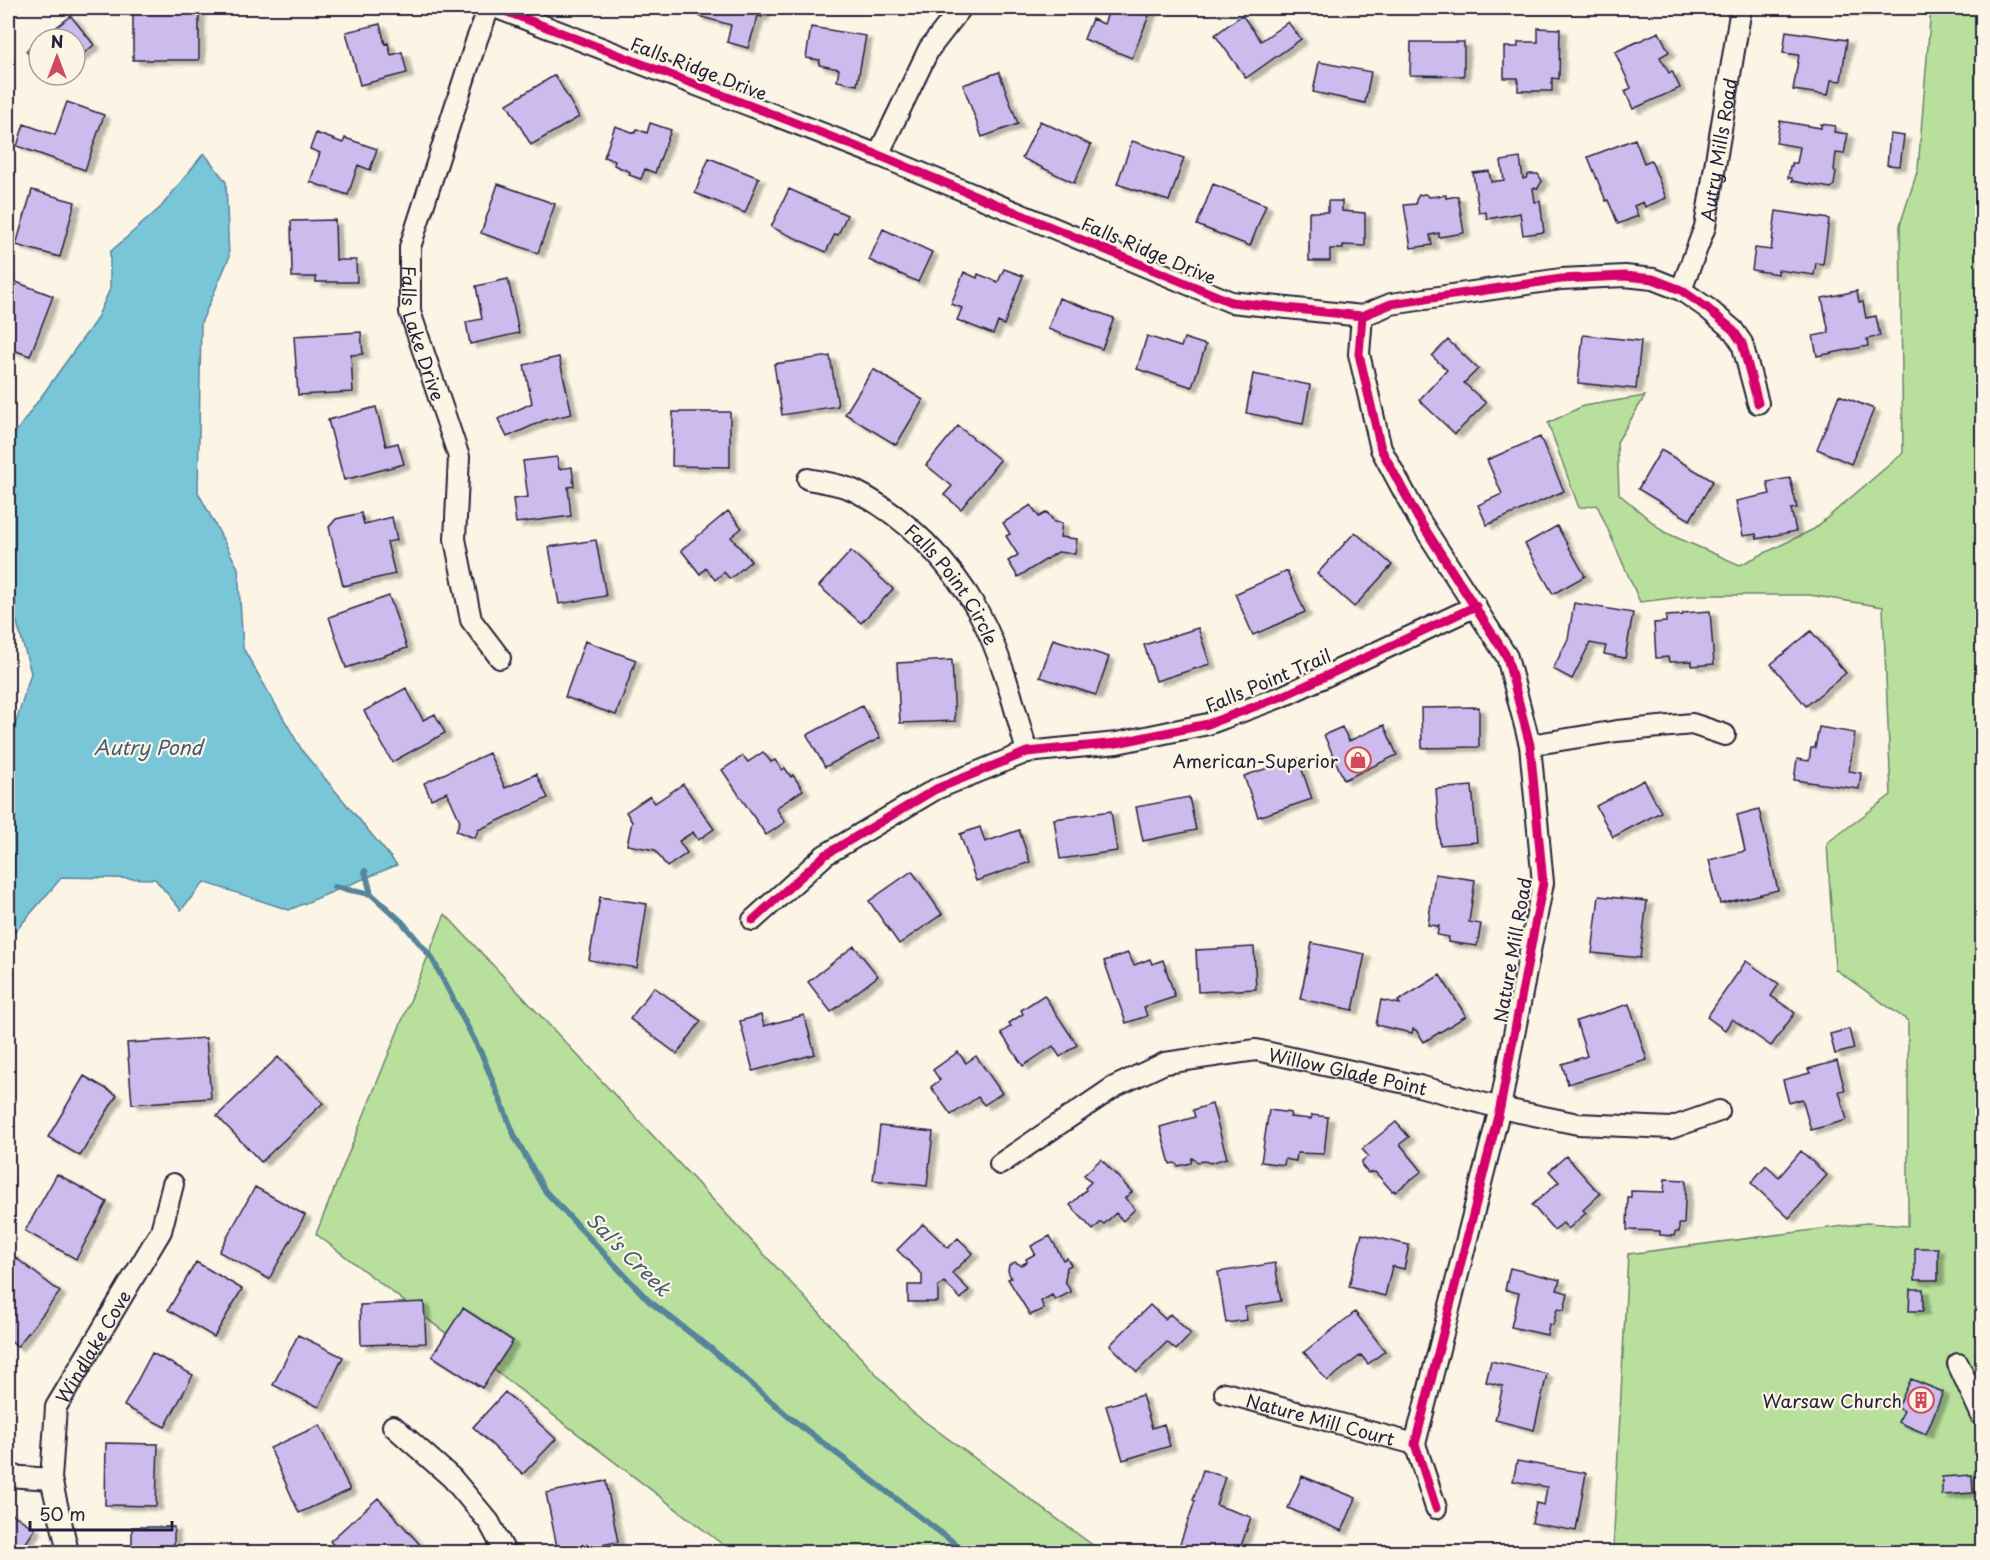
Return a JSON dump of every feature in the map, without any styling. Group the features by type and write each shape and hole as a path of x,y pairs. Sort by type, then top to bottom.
{"street":[{"name":"Falls Lake Drive","path":"489,8 410,247 410,312 459,457 455,539 471,620 500,658"},
{"name":"Falls Ridge Drive","path":"497,8 878,155 1231,302 1362,316 1391,304 1561,279 1625,276 1653,279 1681,290 1733,330 1742,343 1758,403"},
{"path":"878,155 929,49 961,8"},
{"name":"Autry Mills Road","path":"1681,290 1705,227 1741,8"},
{"name":"Nature Mill Road","path":"1362,316 1359,354 1381,449 1418,518 1507,657 1530,745 1543,882 1500,1108 1415,1444"},
{"name":"Falls Point Circle","path":"808,479 851,489 900,520 945,563 979,614 1006,678 1027,752"},
{"name":"Falls Point Trail","path":"753,920 825,855 936,789 1027,752 1117,743 1208,724 1282,696 1476,606"},
{"path":"1530,745 1617,731 1692,724 1725,735"},
{"name":"Willow Glade Point","path":"1000,1164 1114,1087 1165,1063 1256,1050 1419,1086 1500,1108 1578,1124 1671,1128 1719,1111"},
{"name":"Windlake Cove","path":"68,1552 51,1479 56,1407 161,1231 173,1184"},
{"path":"1958,1364 1983,1416"},
{"name":"Nature Mill Court","path":"1225,1393 1415,1444"},
{"path":"393,1425 452,1478 489,1522 505,1552"},
{"path":"1415,1444 1436,1508"},
{"path":"8,1476 51,1479"}],"green space":[{"path":"1931,8 1982,8 1982,1552 1613,1552 1628,1254 1867,1223 1908,1226 1908,1021 1835,969 1827,843 1891,795 1883,607 1810,595 1697,595 1640,602 1597,505 1579,508 1548,423 1583,406 1645,396 1617,442 1619,494 1664,532 1740,565 1814,529 1903,453 1900,225 1918,169"},
{"path":"445,914 912,1412 1102,1552 730,1552 316,1234"}],"water":[{"name":"Autry Pond","path":"204,153 226,182 229,258 201,323 198,492 238,568 243,648 303,752 397,865 289,910 204,882 181,910 155,879 62,877 8,940 8,749 31,673 8,590 8,443 96,320 110,289 110,252 161,207"}],"building":[{"path":"701,8 765,8 762,17 758,16 748,48 727,42 731,25 698,16"},
{"path":"1110,8 1152,8 1132,58 1084,39 1092,19 1104,24"},
{"path":"1834,8 1877,8 1876,11 1864,10 1863,12"},
{"path":"133,12 199,12 199,60 133,60"},
{"path":"1242,15 1261,41 1288,22 1301,39 1246,78 1215,35"},
{"path":"71,16 80,27 57,27"},
{"path":"380,24 385,44 388,43 391,55 402,52 407,73 360,85 346,32"},
{"path":"811,27 866,36 857,85 837,81 839,69 819,65 820,60 806,58"},
{"path":"1538,28 1560,29 1559,79 1552,78 1552,91 1518,91 1518,78 1504,78 1504,47 1518,47 1518,42 1538,42"},
{"path":"1786,31 1847,40 1841,81 1831,80 1828,95 1793,90 1799,55 1783,53"},
{"path":"1659,32 1669,52 1660,57 1669,73 1672,71 1680,88 1633,109 1625,91 1631,88 1615,52"},
{"path":"87,36 94,45 87,51"},
{"path":"1411,42 1464,42 1464,76 1410,75"},
{"path":"1319,62 1371,72 1365,103 1313,92"},
{"path":"999,72 1018,124 982,137 963,85"},
{"path":"555,75 579,117 531,145 507,104"},
{"path":"67,102 104,115 85,170 17,146 24,124 55,135"},
{"path":"1040,121 1091,145 1074,183 1022,158"},
{"path":"1780,121 1821,128 1821,124 1835,126 1834,132 1848,134 1844,154 1836,153 1834,170 1836,172 1834,185 1831,188 1792,181 1792,178 1788,178 1790,166 1792,163 1797,163 1800,147 1776,143"},
{"path":"650,123 671,130 655,173 645,169 641,179 629,175 630,172 614,165 615,161 604,157 615,126 635,133 637,129 647,133"},
{"path":"316,133 343,143 345,138 377,149 370,170 358,165 348,195 310,182 320,153 310,149"},
{"path":"1890,134 1904,136 1900,166 1887,165"},
{"path":"1635,139 1644,163 1651,160 1666,198 1645,207 1643,202 1634,206 1638,216 1618,224 1588,157"},
{"path":"1132,141 1184,158 1169,201 1117,184"},
{"path":"709,158 759,178 745,213 695,193"},
{"path":"1520,158 1523,179 1529,174 1538,174 1542,181 1538,188 1533,188 1535,202 1540,201 1544,232 1523,235 1520,213 1487,219 1486,212 1479,213 1473,173 1489,171 1491,182 1504,180 1501,161"},
{"path":"498,184 555,204 538,253 481,233"},
{"path":"1213,184 1266,205 1250,246 1197,225"},
{"path":"789,189 847,215 838,235 835,234 826,252 771,227"},
{"path":"32,190 75,202 60,257 16,245"},
{"path":"1425,194 1429,197 1458,196 1464,233 1439,237 1439,233 1430,235 1432,245 1411,248 1404,205 1416,204 1419,195"},
{"path":"1328,201 1342,201 1342,211 1365,213 1365,246 1343,245 1343,249 1330,249 1330,261 1309,261 1309,212 1328,212"},
{"path":"1776,211 1829,219 1823,264 1816,263 1814,275 1778,270 1778,274 1752,270 1755,248 1771,250"},
{"path":"335,220 336,260 356,260 357,282 316,282 316,277 292,277 291,221"},
{"path":"883,229 932,252 918,282 869,260"},
{"path":"1004,269 1023,276 1004,325 998,322 993,334 957,320 962,308 951,304 964,272 977,278 978,274 998,282"},
{"path":"8,279 53,296 30,356 8,348"},
{"path":"508,279 519,333 470,344 466,322 482,319 476,286"},
{"path":"1857,291 1859,302 1863,302 1866,318 1876,316 1880,336 1867,339 1868,346 1817,356 1813,336 1829,333 1822,298"},
{"path":"1059,298 1114,318 1102,349 1048,329"},
{"path":"361,332 363,354 351,355 353,392 298,395 294,336"},
{"path":"1583,335 1641,341 1636,389 1578,383"},
{"path":"1147,336 1181,347 1184,338 1206,345 1192,387 1137,369"},
{"path":"1448,340 1478,369 1464,383 1486,403 1455,434 1419,400 1447,370 1432,356"},
{"path":"830,356 838,406 782,415 774,364"},
{"path":"559,357 572,414 545,420 507,437 498,419 532,403 524,365"},
{"path":"873,369 923,400 896,445 845,414"},
{"path":"1253,374 1310,385 1303,424 1246,413"},
{"path":"1839,395 1874,409 1851,464 1817,449"},
{"path":"376,407 386,446 398,443 404,464 344,480 328,420"},
{"path":"673,412 730,412 730,467 672,466"},
{"path":"958,426 1000,460 961,509 944,495 952,486 926,465"},
{"path":"1540,437 1564,491 1487,525 1478,505 1502,494 1487,460"},
{"path":"1661,450 1713,481 1690,520 1638,489"},
{"path":"557,457 559,469 572,467 574,486 568,487 571,516 516,523 513,499 528,497 523,461"},
{"path":"1790,478 1797,508 1791,509 1796,531 1757,539 1756,534 1743,536 1736,501 1770,494 1767,482"},
{"path":"1031,505 1039,517 1047,512 1054,522 1062,523 1060,537 1077,539 1075,554 1058,552 1018,577 1008,561 1018,555 1006,536 1010,534 1003,523"},
{"path":"728,511 742,528 731,537 751,561 730,579 724,572 715,580 706,568 700,574 681,550"},
{"path":"361,513 364,524 392,517 397,540 387,542 395,574 343,586 329,527 336,519"},
{"path":"1557,526 1585,576 1553,594 1525,544"},
{"path":"1355,532 1392,565 1354,607 1317,574"},
{"path":"596,540 606,596 559,604 549,547"},
{"path":"851,551 893,589 861,623 819,586"},
{"path":"1287,571 1305,612 1253,635 1235,594"},
{"path":"389,596 407,648 346,668 329,617"},
{"path":"1574,603 1633,613 1625,658 1604,654 1606,646 1590,643 1572,679 1553,669 1568,639"},
{"path":"1710,611 1714,664 1692,666 1692,661 1669,662 1668,657 1656,658 1654,623 1666,622 1666,616"},
{"path":"1198,628 1210,664 1156,681 1144,645"},
{"path":"1811,631 1846,673 1806,706 1771,664"},
{"path":"1053,639 1109,657 1096,695 1040,677"},
{"path":"585,641 636,660 616,715 565,697"},
{"path":"952,660 955,721 900,723 897,663"},
{"path":"406,688 423,720 435,714 445,733 392,762 364,711"},
{"path":"862,706 880,738 825,767 807,735"},
{"path":"1479,707 1479,747 1422,748 1421,708"},
{"path":"1384,725 1397,755 1344,780 1324,735 1342,727 1349,741"},
{"path":"1819,727 1855,733 1849,771 1861,773 1859,789 1794,780 1797,759 1809,761 1811,748 1815,748"},
{"path":"763,752 771,762 775,760 782,770 785,768 791,777 793,775 803,790 776,808 785,822 766,835 722,770 743,756 748,762"},
{"path":"489,753 505,788 536,774 548,798 478,830 475,838 456,831 460,821 447,792 431,799 424,783"},
{"path":"1298,758 1312,799 1258,817 1244,776"},
{"path":"1644,780 1661,812 1613,837 1596,806"},
{"path":"683,784 714,829 698,840 693,832 679,841 687,853 667,867 655,850 627,845 632,822 626,812 650,796 655,803"},
{"path":"1472,786 1477,842 1440,845 1436,789"},
{"path":"1189,797 1196,830 1143,841 1136,807"},
{"path":"1759,809 1778,890 1720,904 1709,860 1745,851 1737,815"},
{"path":"1111,811 1117,851 1060,859 1054,819"},
{"path":"980,827 985,842 1019,830 1030,862 976,881 960,834"},
{"path":"912,871 942,914 899,944 869,901"},
{"path":"1435,874 1475,880 1469,922 1481,924 1477,946 1448,942 1449,937 1437,935 1439,926 1428,925"},
{"path":"1599,896 1647,901 1640,958 1592,953"},
{"path":"600,897 647,904 637,968 589,960"},
{"path":"1312,943 1365,954 1353,1010 1300,999"},
{"path":"854,946 878,976 831,1012 808,982"},
{"path":"1254,947 1256,989 1198,992 1196,950"},
{"path":"1128,953 1134,965 1150,959 1152,964 1163,960 1175,997 1144,1007 1147,1016 1126,1023 1104,961"},
{"path":"1746,961 1779,984 1771,996 1795,1013 1771,1046 1732,1019 1725,1030 1707,1017"},
{"path":"1440,975 1466,1016 1424,1042 1416,1030 1413,1029 1412,1033 1376,1025 1381,1000 1400,1004 1398,1001"},
{"path":"654,987 701,1021 677,1054 630,1019"},
{"path":"1044,995 1077,1045 1060,1057 1053,1046 1023,1066 1001,1033 1011,1026 1009,1023 1023,1014 1021,1010"},
{"path":"1629,1004 1647,1060 1568,1084 1562,1064 1587,1056 1576,1021"},
{"path":"761,1015 764,1026 804,1015 815,1054 753,1071 740,1021"},
{"path":"1849,1029 1854,1049 1835,1054 1830,1034"},
{"path":"206,1038 211,1098 132,1104 127,1043"},
{"path":"958,1052 966,1063 976,1056 1002,1093 984,1105 978,1097 951,1115 931,1087 940,1080 933,1070"},
{"path":"278,1057 323,1103 261,1162 217,1116"},
{"path":"1837,1061 1845,1090 1839,1091 1847,1120 1811,1130 1802,1099 1789,1103 1783,1080 1810,1073 1808,1069"},
{"path":"84,1076 117,1095 80,1156 48,1137"},
{"path":"1212,1104 1227,1158 1210,1163 1198,1162 1192,1158 1191,1163 1178,1166 1175,1163 1170,1164 1160,1127 1195,1117 1193,1110"},
{"path":"1269,1110 1291,1113 1290,1117 1311,1119 1312,1115 1328,1117 1324,1154 1297,1153 1296,1161 1285,1159 1284,1165 1261,1162"},
{"path":"1396,1122 1409,1137 1400,1144 1422,1171 1395,1192 1375,1172 1368,1173 1362,1166 1362,1161 1368,1156 1362,1149"},
{"path":"880,1126 933,1132 927,1186 873,1180"},
{"path":"1801,1151 1827,1175 1789,1218 1751,1183 1766,1165 1779,1177"},
{"path":"1566,1156 1600,1194 1583,1210 1586,1213 1568,1229 1563,1223 1554,1230 1532,1205 1559,1182 1549,1171"},
{"path":"1101,1159 1132,1192 1125,1198 1135,1209 1123,1221 1116,1213 1093,1230 1070,1205 1091,1182 1084,1175"},
{"path":"57,1174 107,1202 76,1259 25,1231"},
{"path":"1665,1179 1686,1180 1684,1224 1679,1224 1679,1232 1675,1232 1674,1236 1660,1235 1660,1231 1627,1230 1628,1197 1631,1197 1631,1191 1664,1192"},
{"path":"255,1187 305,1215 269,1279 219,1252"},
{"path":"923,1224 948,1248 958,1238 973,1253 952,1273 969,1290 961,1299 944,1282 938,1287 938,1302 908,1302 908,1285 922,1285 922,1274 897,1250"},
{"path":"1362,1234 1409,1245 1404,1269 1392,1266 1385,1296 1349,1287"},
{"path":"1050,1236 1063,1260 1067,1258 1071,1265 1067,1267 1065,1281 1071,1292 1055,1300 1052,1295 1041,1301 1044,1309 1030,1315 1008,1279 1011,1278 1008,1271 1009,1265 1015,1262 1021,1265 1027,1262 1026,1259 1035,1254 1031,1246"},
{"path":"1915,1248 1938,1248 1938,1280 1915,1280"},
{"path":"11,1254 60,1292 17,1347 8,1339 8,1259"},
{"path":"196,1262 242,1289 214,1337 168,1310"},
{"path":"1275,1263 1281,1301 1245,1307 1247,1320 1226,1323 1218,1272"},
{"path":"1510,1268 1560,1280 1557,1290 1568,1293 1564,1310 1557,1309 1553,1325 1549,1324 1547,1335 1511,1327 1519,1293 1505,1290"},
{"path":"1910,1289 1923,1289 1923,1311 1909,1311"},
{"path":"424,1302 426,1343 361,1345 360,1305"},
{"path":"1150,1305 1165,1319 1170,1314 1191,1334 1176,1350 1167,1342 1137,1372 1110,1345"},
{"path":"463,1308 513,1341 482,1388 432,1356"},
{"path":"1355,1312 1385,1351 1368,1364 1361,1355 1327,1381 1304,1352"},
{"path":"298,1335 343,1357 319,1407 273,1385"},
{"path":"152,1353 193,1375 165,1427 124,1406"},
{"path":"1491,1361 1547,1374 1534,1430 1495,1420 1503,1386 1486,1382"},
{"name":"Warsaw Church","path":"1911,1379 1943,1392 1926,1434 1898,1422 1904,1411 1898,1407"},
{"path":"505,1392 556,1439 523,1474 473,1427"},
{"path":"1142,1395 1152,1428 1164,1424 1170,1446 1123,1460 1106,1406"},
{"path":"320,1425 350,1490 299,1513 270,1448"},
{"path":"106,1443 158,1444 156,1506 105,1505"},
{"path":"1517,1461 1586,1473 1576,1531 1532,1523 1536,1503 1544,1505 1547,1487 1513,1481"},
{"path":"1203,1470 1225,1477 1216,1505 1251,1517 1239,1552 1177,1552"},
{"path":"1972,1475 1973,1493 1942,1495 1942,1477"},
{"path":"1302,1476 1356,1498 1342,1531 1288,1508"},
{"path":"606,1481 618,1542 558,1552 546,1493"},
{"path":"378,1498 424,1549 421,1552 340,1552 330,1541"},
{"path":"8,1511 35,1529 20,1552 8,1552"},
{"path":"132,1527 174,1527 174,1552 132,1552"}],"waterway":[{"path":"365,871 371,894"},
{"path":"334,887 371,894"},
{"name":"Sal's Creek","path":"371,894 402,922 432,958 483,1057 515,1137 545,1191 649,1301 710,1348 789,1417 966,1552"}],"cycle path":[{"path":"497,8 878,155 1231,302 1362,316 1391,304 1561,279 1625,276 1653,279 1681,290 1733,330 1742,343 1758,403"},
{"path":"1362,316 1359,354 1381,449 1418,518 1507,657 1530,745 1543,883 1500,1108 1415,1444 1436,1508"},
{"path":"753,920 825,855 936,789 1027,752 1117,743 1208,724 1283,696 1476,606"}],"place":[{"name":"American-Superior","path":"1358,760"},
{"name":"Warsaw Church","path":"1921,1400"}]}
